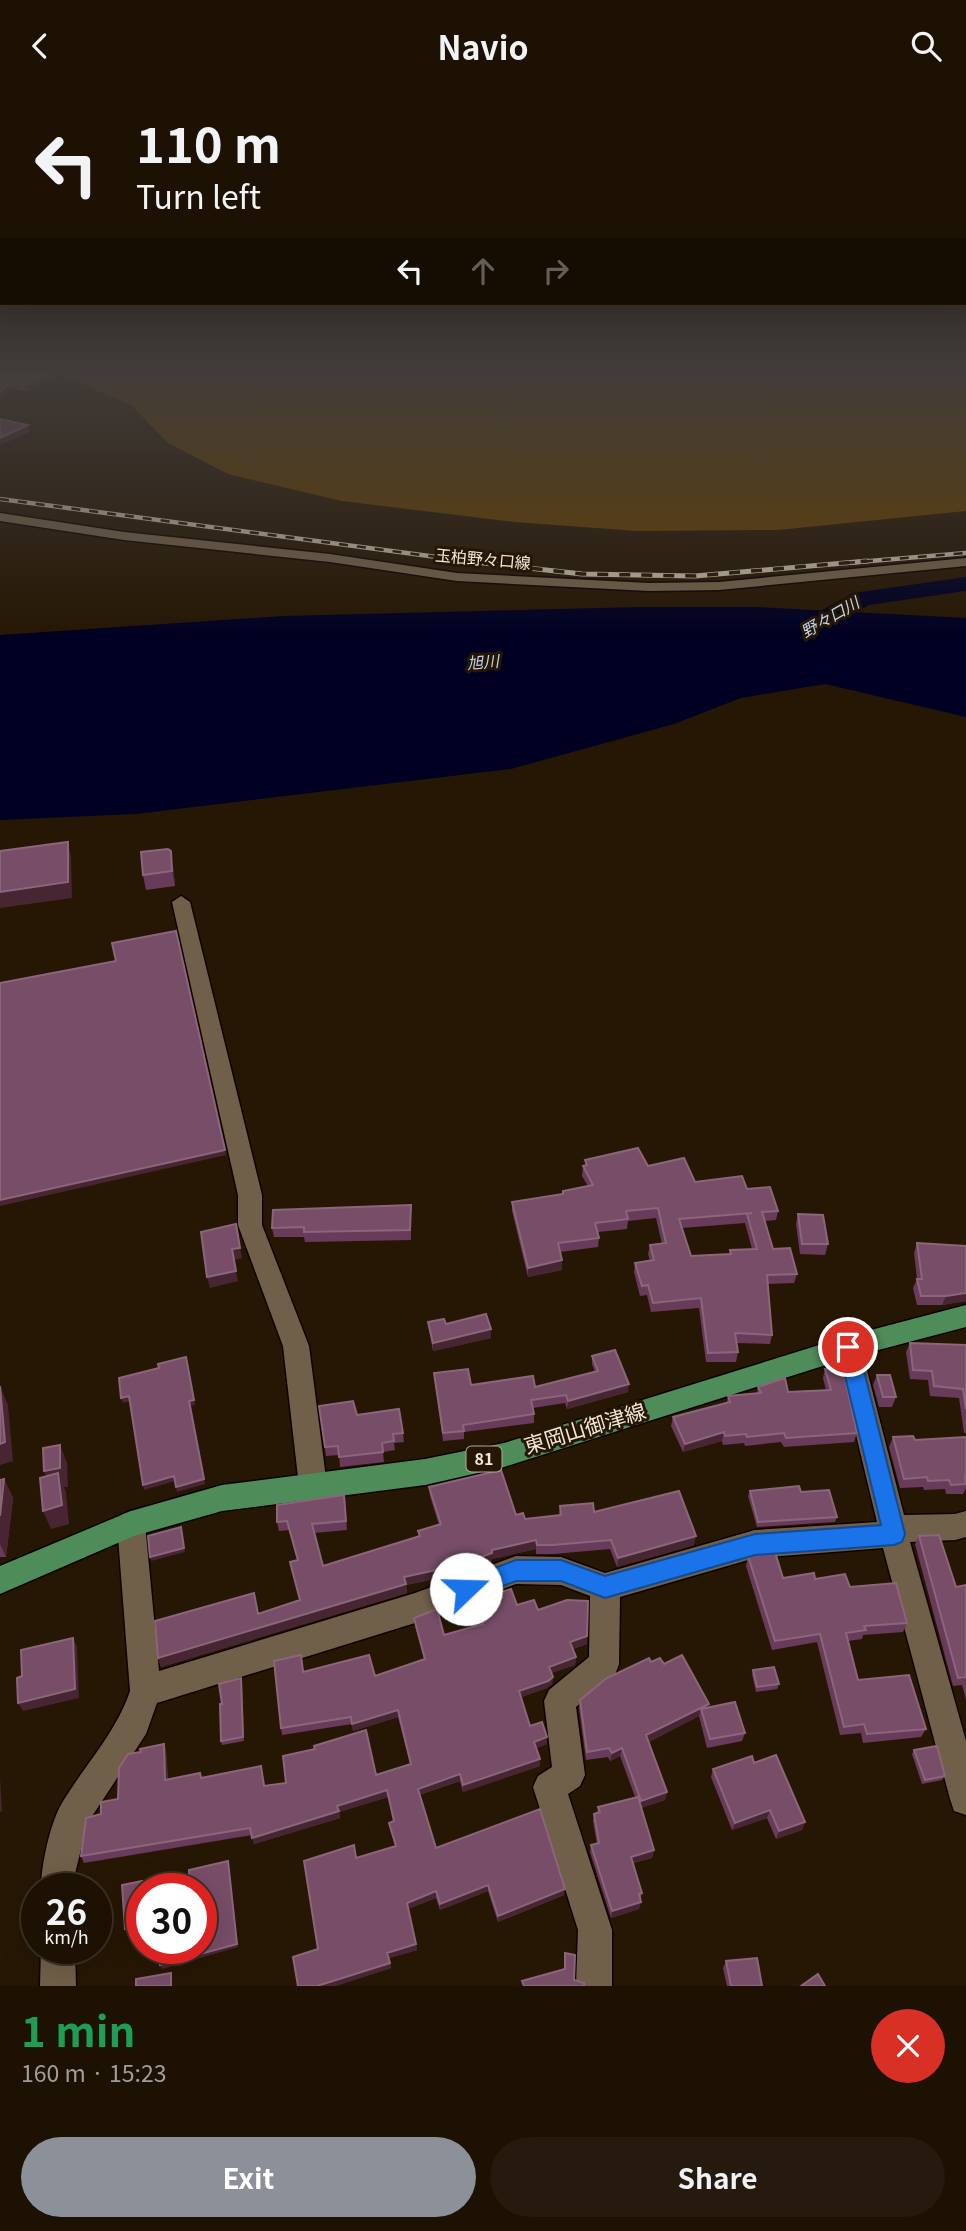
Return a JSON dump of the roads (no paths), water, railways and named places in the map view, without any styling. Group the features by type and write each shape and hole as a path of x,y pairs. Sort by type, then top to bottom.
{"main road":[{"name":"東岡山御津線","path":"0,1580 131,1524 222,1498 425,1472 504,1455 848,1347 966,1316"}],"street":[{"name":"玉柏野々口線","path":"0,517 124,536 330,558 457,577 649,587 719,586 966,562"},
{"path":"181,902 250,1195 250,1225 296,1346 313,1486"},
{"path":"848,1347 894,1532 966,1799"},
{"path":"58,1873 72,1817 135,1723 145,1691 131,1524"},
{"path":"145,1691 415,1608 516,1570 561,1571 605,1587 755,1544 966,1524"},
{"path":"594,1986 595,1930 549,1787 569,1775 560,1701 604,1664 605,1587"},
{"path":"58,1964 58,1986"}],"water":[{"name":"旭川","path":"639,607 758,607 966,618 966,717 825,684 741,698 674,724 511,769 136,814 0,820 0,635 284,616"}],"waterway":[{"name":"野々口川","path":"796,636 862,598 966,584"}],"railway":[{"path":"0,499 472,562"},
{"path":"846,563 966,553"},
{"path":"466,561 472,562"},
{"path":"472,562 582,574 695,576 867,561"},
{"path":"472,562 482,563"}]}
